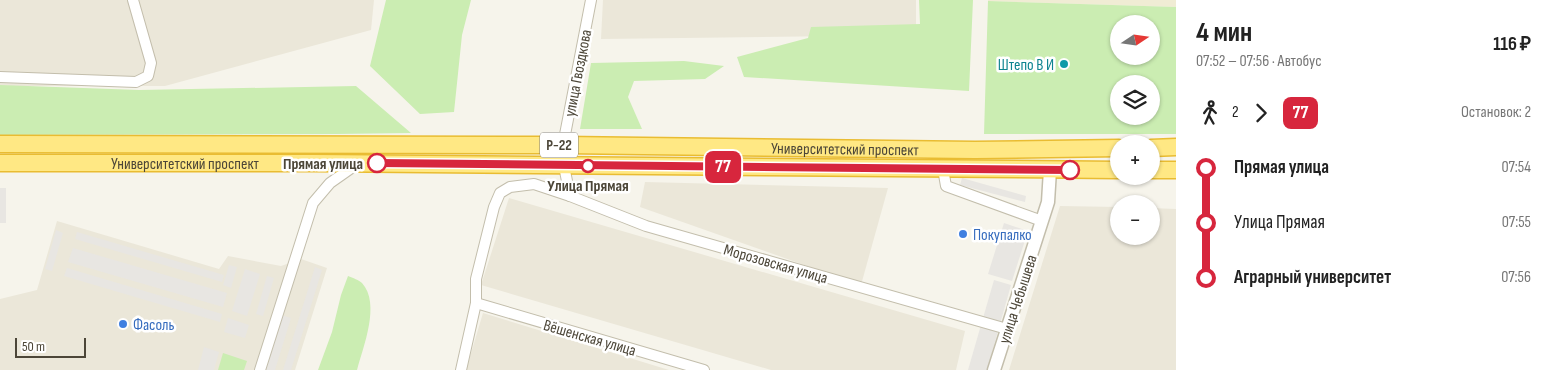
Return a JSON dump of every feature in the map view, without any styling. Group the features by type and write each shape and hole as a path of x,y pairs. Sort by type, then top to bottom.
{"highway":[{"name":"Университетский проспект","path":"0,144 563,145 975,150 1110,148"},
{"path":"1160,148 1176,147"},
{"path":"789,148 782,155 781,159 782,164 790,167"},
{"name":"Университетский проспект","path":"0,163 358,163 1110,170"},
{"path":"1160,170 1176,170"}],"street":[{"path":"0,77 136,82 148,76 152,63 133,0"},
{"name":"улица Гвоздкова","path":"570,196 564,166 563,145 591,0"},
{"path":"260,370 313,203 330,183 358,163"},
{"path":"943,169 946,186 1042,221"},
{"name":"улица Чебышева","path":"994,370 1048,202 1050,170"},
{"name":"Морозовская улица","path":"476,303 476,279 494,207 500,193 510,187 534,184 548,187 646,226 1007,329"},
{"path":"461,370 476,303"},
{"name":"Вёшенская улица","path":"476,303 704,370"}],"shaded area":[{"path":"0,0 374,0 371,30 165,86 0,86"},
{"path":"603,0 916,0 916,35 601,39"},
{"path":"1176,0 1176,7 988,1"},
{"path":"962,178 1026,196 1025,202 960,185"},
{"path":"645,182 888,188 861,285 640,207"},
{"path":"0,188 6,188 6,223 0,223"},
{"path":"509,198 965,331 956,370 771,370 481,285"},
{"path":"1060,206 1110,207 1110,245 1160,245 1160,208 1176,209 1176,370 1009,370"},
{"path":"57,221 219,269 228,256 281,266 301,259 327,268 295,370 0,370 0,299 37,290"},
{"path":"1004,223 1028,231 1012,281 988,274"},
{"path":"56,230 63,233 52,271 45,269"},
{"path":"77,232 224,275 222,282 75,239"},
{"path":"73,248 227,293 223,307 68,262"},
{"path":"229,265 237,267 231,288 223,285"},
{"path":"315,267 322,270 291,370 283,370"},
{"path":"67,268 222,314 220,322 64,276"},
{"path":"245,269 260,274 247,316 232,311"},
{"path":"267,276 274,278 263,316 256,314"},
{"path":"994,280 1011,285 987,370 968,370"},
{"path":"483,313 669,370 466,370"},
{"path":"278,314 291,318 275,370 261,370"},
{"path":"228,318 249,325 245,338 224,332"},
{"path":"204,347 219,352 214,370 198,370"}],"green space":[{"path":"386,0 471,0 462,35 454,112 420,114 370,66"},
{"path":"919,0 973,0 969,91 744,77 737,57 808,38 811,27 920,24"},
{"path":"988,1 1176,7 1176,134 984,134"},
{"path":"684,61 724,66 705,79 634,81 628,97 642,129 580,129 591,63"},
{"path":"0,85 139,90 356,86 411,133 0,135"},
{"path":"348,276 362,283 370,302 369,326 357,370 318,370 332,332 341,295"},
{"path":"223,353 247,361 244,370 218,370"}],"bus line":[{"name":"77","path":"377,163 1070,170"}],"place":[{"name":"Штепо В И","path":"1064,64"},
{"name":"Прямая улица","path":"377,163"},
{"name":"Улица Прямая","path":"588,166"},
{"name":"Покупалко","path":"963,234"},
{"name":"Фасоль","path":"123,324"}]}
